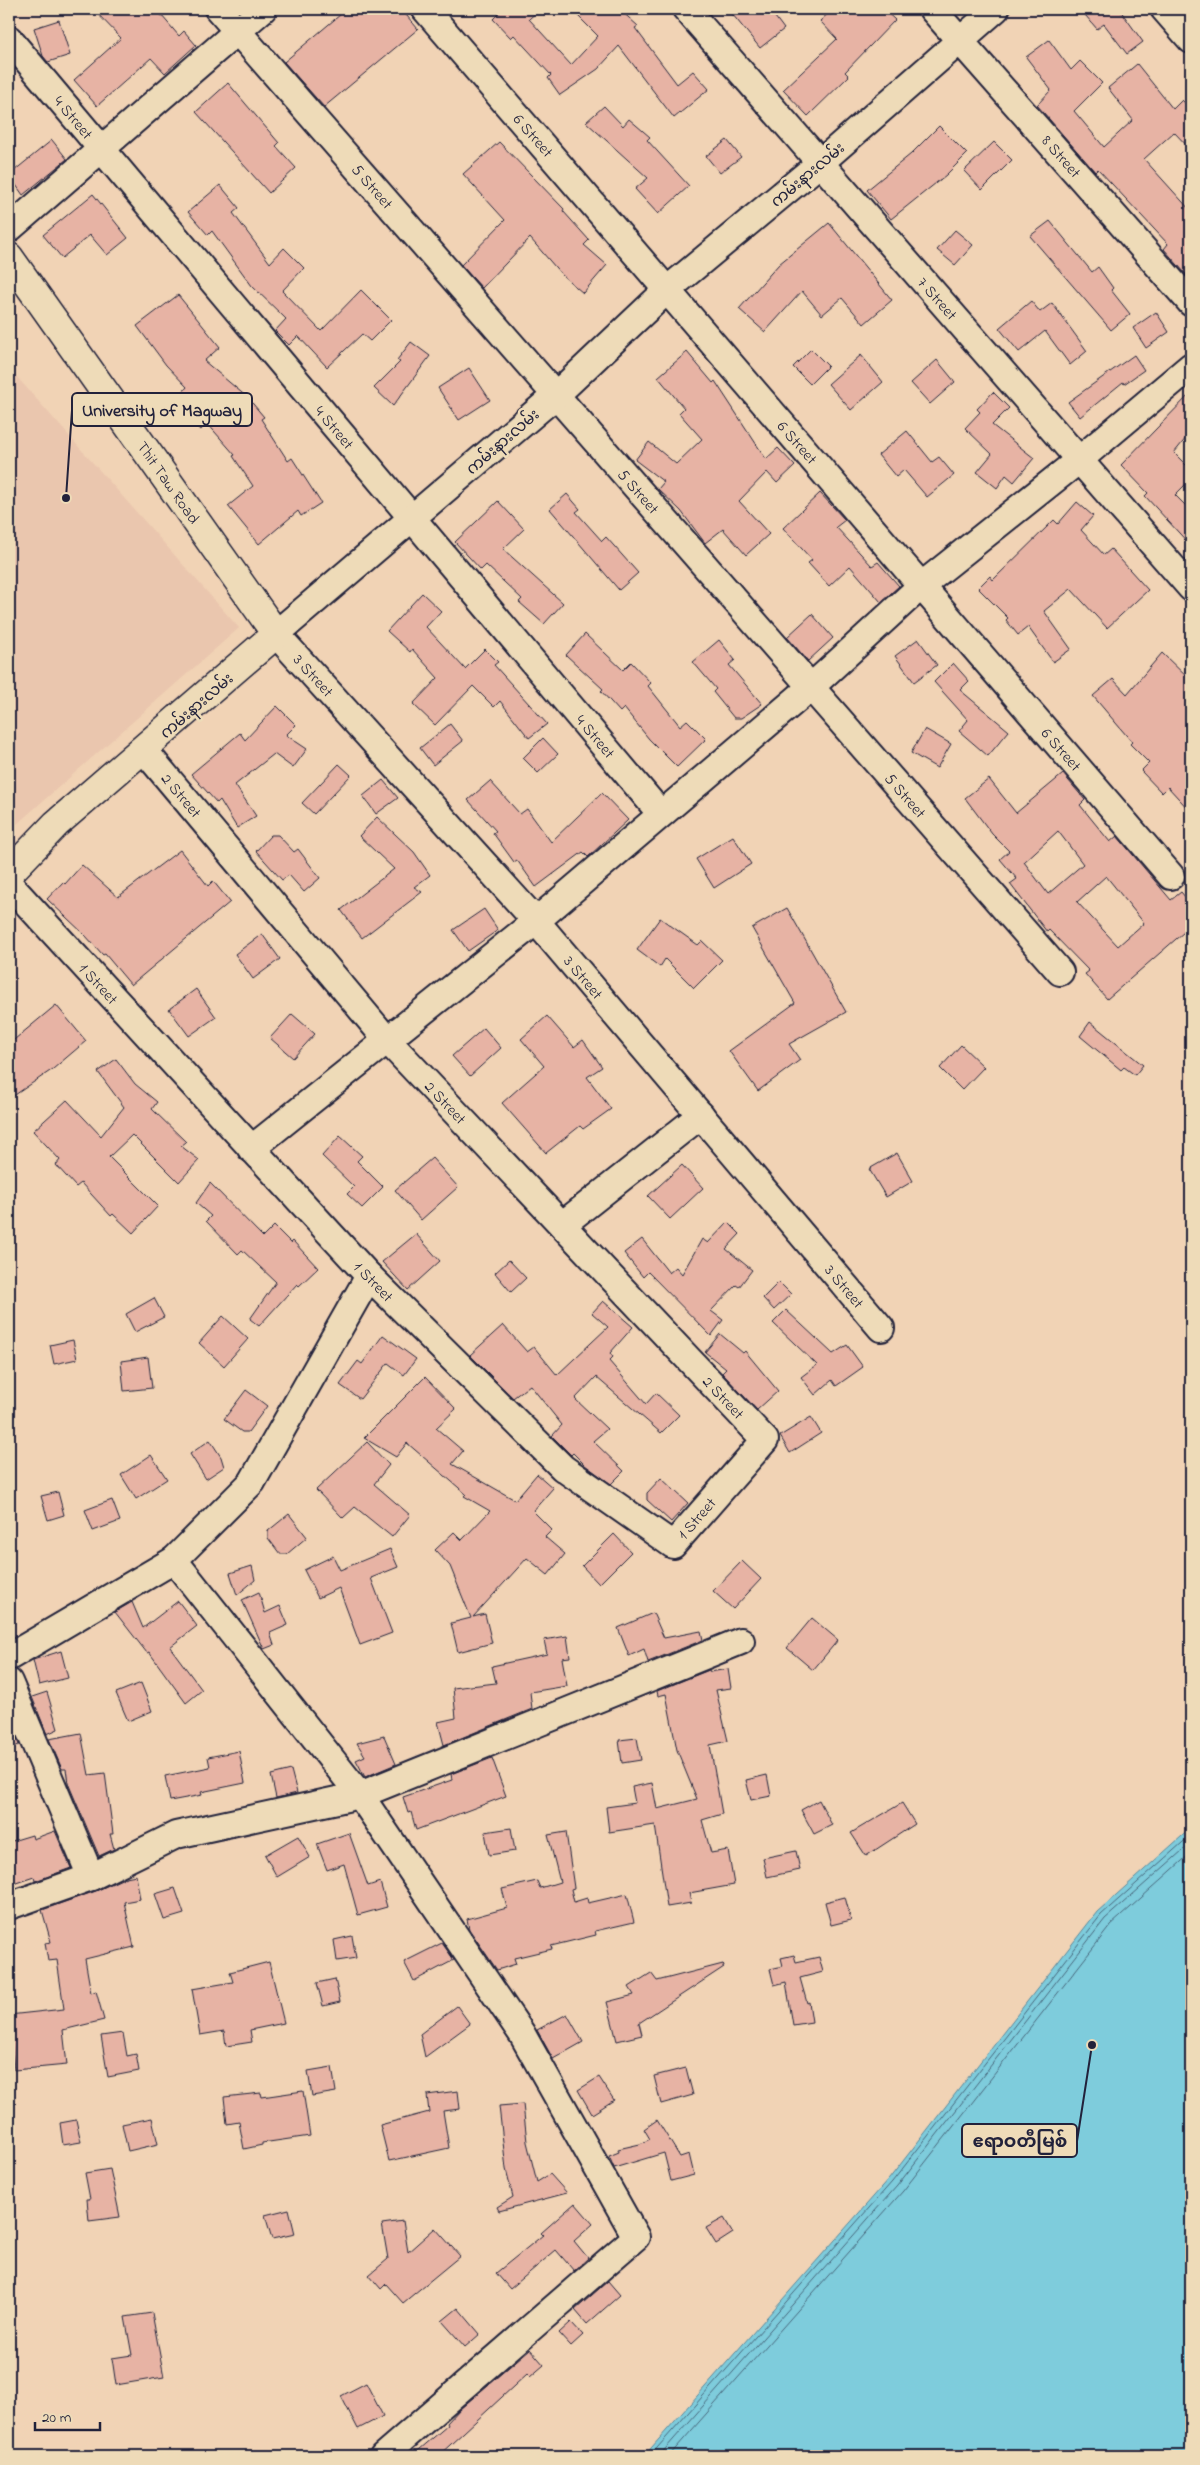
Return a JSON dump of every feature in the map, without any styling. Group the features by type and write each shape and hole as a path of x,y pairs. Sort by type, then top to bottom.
{"street":[{"name":"5 Street","path":"218,9 1060,972"},
{"path":"9,230 263,9"},
{"name":"6 Street","path":"425,9 1171,876"},
{"name":"7 Street","path":"686,9 1191,588"},
{"name":"8 Street","path":"932,9 1191,303"},
{"name":"ကမ်းနားလမ်း","path":"9,873 56,824 556,395 667,290 820,163 996,9"},
{"path":"1164,9 1191,40"},
{"name":"4 Street","path":"9,39 662,814"},
{"name":"Thit Taw Road","path":"9,257 276,634"},
{"path":"251,1148 536,921 811,687 921,586 1079,460 1191,366"},
{"name":"3 Street","path":"276,634 536,921 881,1328"},
{"name":"2 Street","path":"144,750 387,1040 765,1440"},
{"name":"1 Street","path":"9,884 369,1276 563,1468 673,1544 765,1440"},
{"path":"562,1225 701,1115"},
{"path":"9,1657 174,1560 252,1482 369,1276"},
{"path":"174,1560 360,1795 522,2034 636,2237 383,2456"},
{"path":"9,1906 91,1877 176,1835 360,1795 741,1641"},
{"path":"9,1682 91,1877"}],"shaded area":[{"path":"9,368 239,628 9,831"}],"water":[{"path":"1191,1828 1191,2456 644,2456 889,2179 1097,1912"}],"building":[{"path":"93,9 156,9 179,36 184,31 196,45 165,73 151,58 97,106 74,80 121,38"},
{"path":"347,9 401,9 418,29 324,107 284,62"},
{"path":"503,9 540,9 529,19 571,65 598,36 571,9 619,9 638,26 635,28 677,84 693,71 709,89 674,118 619,46 598,69 560,95 548,78 551,75 514,35 511,38 493,19"},
{"path":"728,9 769,9 784,29 760,48"},
{"path":"833,9 883,9 895,20 845,72 849,76 808,116 783,90 837,39 820,21"},
{"path":"1080,9 1122,9 1120,10 1143,42 1127,54 1104,24 1097,29"},
{"path":"59,20 70,55 48,62 43,56 34,28"},
{"path":"1049,40 1071,70 1080,61 1102,83 1074,111 1104,147 1133,120 1108,88 1137,64 1173,109 1182,100 1191,109 1191,150 1174,132 1144,159 1191,211 1191,280 1164,249 1168,244 1098,169 1095,172 1037,105 1051,90 1026,57"},
{"path":"228,83 279,143 276,146 296,168 269,193 196,112"},
{"path":"604,106 623,126 629,119 650,137 647,140 689,186 658,214 635,189 648,178 586,122"},
{"path":"939,126 967,154 946,175 891,219 867,190 911,154"},
{"path":"52,140 67,159 23,195 9,175"},
{"path":"727,140 741,157 720,173 706,156"},
{"path":"499,142 564,209 563,211 589,240 584,245 607,265 583,293 562,275 530,238 482,288 461,265 505,220 463,174"},
{"path":"994,142 1012,160 982,190 964,171"},
{"path":"220,185 239,208 233,213 270,263 284,248 304,268 282,291 321,331 361,290 391,320 370,341 362,334 327,367 298,336 289,345 275,331 286,319 252,286 212,231 208,235 188,212"},
{"path":"93,194 128,238 107,255 90,235 62,258 43,235"},
{"path":"1050,221 1092,272 1098,267 1113,288 1111,290 1130,314 1111,330 1030,236"},
{"path":"829,223 892,300 864,324 842,298 822,315 802,291 765,332 739,309 779,264"},
{"path":"955,230 973,245 955,265 937,250"},
{"path":"178,295 220,347 204,361 248,398 264,417 261,419 288,461 292,458 321,503 301,516 298,511 259,544 228,506 253,486 233,456 235,455 207,423 201,430 172,404 187,387 166,365 137,326"},
{"path":"1031,301 1040,312 1052,303 1087,351 1070,365 1045,331 1019,352 999,328"},
{"path":"1156,312 1169,332 1146,348 1133,328"},
{"path":"411,342 430,356 393,406 374,388 400,362 397,360"},
{"path":"811,349 828,366 810,384 793,367"},
{"path":"687,352 713,383 715,381 766,459 778,448 795,466 777,483 767,472 739,501 769,534 746,555 723,529 705,543 681,511 658,489 664,482 635,460 649,442 676,464 702,439 679,413 684,408 658,377"},
{"path":"861,355 883,382 851,410 828,384"},
{"path":"1134,355 1144,370 1124,384 1123,382 1080,417 1068,402"},
{"path":"937,360 955,382 930,404 911,383"},
{"path":"469,368 490,400 459,420 438,388"},
{"path":"993,392 1009,408 992,425 1034,458 1014,482 1006,475 997,488 977,472 992,454 965,428 980,412 977,409"},
{"path":"1191,393 1191,432 1174,453 1191,470 1191,479 1175,495 1191,511 1191,546 1145,496 1148,493 1121,465"},
{"path":"907,431 932,462 939,457 954,475 927,497 904,470 896,477 878,455"},
{"path":"820,493 845,520 836,527 872,566 878,562 899,586 881,602 850,566 829,586 808,563 812,560 783,528"},
{"path":"567,494 580,509 576,512 602,541 606,537 638,573 619,590 550,509"},
{"path":"498,501 524,529 503,549 563,603 544,624 519,602 522,599 486,565 481,570 455,542"},
{"path":"1077,502 1093,516 1081,530 1104,555 1111,549 1148,590 1107,628 1071,589 1044,611 1071,649 1053,662 1028,627 1018,635 1006,620 1008,618 978,588 990,576 993,580 1054,520 1058,524"},
{"path":"422,593 441,611 426,627 465,669 485,649 498,662 494,665 547,724 529,738 500,701 494,707 473,686 435,725 413,704 438,678 412,649 410,652 387,631"},
{"path":"812,614 833,638 808,661 787,637"},
{"path":"585,634 623,670 631,662 651,683 648,686 680,726 687,720 706,739 677,767 649,739 624,708 620,712 601,691 603,689 566,655"},
{"path":"918,639 937,665 914,682 895,656"},
{"path":"719,640 735,660 729,665 762,704 741,718 734,718 713,692 716,689 693,662"},
{"path":"1162,653 1191,681 1191,812 1168,787 1162,793 1141,771 1149,763 1130,744 1132,742 1093,696 1113,679 1127,694"},
{"path":"953,663 969,681 960,690 1009,731 988,756 959,731 968,720 934,682"},
{"path":"277,706 296,725 286,735 307,749 293,768 274,754 235,785 256,816 237,828 220,800 217,803 191,774 240,733 245,740"},
{"path":"450,724 463,741 433,765 420,748"},
{"path":"925,729 951,744 937,768 911,753"},
{"path":"543,738 558,754 538,773 523,758"},
{"path":"339,764 351,775 314,814 302,803"},
{"path":"1063,774 1085,800 1080,805 1110,842 1117,836 1171,900 1181,892 1191,904 1191,926 1107,999 1085,974 1089,971 1049,930 1047,932 1010,884 1017,879 1000,859 1009,851 992,834 965,798 989,779 1016,813","holes":["1058,831 1083,864 1048,894 1024,862","1106,876 1144,923 1118,946 1077,902"]},
{"path":"383,780 398,798 376,814 363,796"},
{"path":"490,781 520,814 527,809 551,842 602,793 628,820 588,857 583,852 536,887 517,860 514,862 493,833 496,831 468,800"},
{"path":"377,817 414,852 430,875 414,887 422,892 362,938 341,910 394,869 359,836"},
{"path":"271,835 278,835 294,852 298,849 320,878 304,892 289,875 282,880 256,851"},
{"path":"733,836 751,864 714,888 696,859"},
{"path":"180,850 208,886 213,881 230,902 131,985 105,954 103,955 47,899 63,882 65,884 82,865 118,897"},
{"path":"787,908 846,1012 789,1044 800,1060 758,1091 729,1051 795,1003 752,928"},
{"path":"484,909 498,930 468,951 453,930"},
{"path":"660,918 698,945 702,941 722,960 694,988 665,959 660,967 637,950"},
{"path":"262,934 280,959 253,979 235,954"},
{"path":"196,989 216,1017 189,1036 169,1009"},
{"path":"56,1005 86,1041 53,1069 9,1099 9,1044"},
{"path":"292,1014 315,1034 293,1058 270,1038"},
{"path":"547,1016 574,1047 583,1040 602,1067 587,1077 611,1109 583,1129 580,1126 546,1153 502,1103 544,1066 521,1039"},
{"path":"1090,1022 1143,1065 1135,1075 1124,1067 1121,1070 1080,1036"},
{"path":"484,1028 501,1048 470,1076 452,1056"},
{"path":"961,1045 984,1067 962,1090 940,1068"},
{"path":"116,1059 135,1084 157,1102 152,1109 186,1142 181,1146 199,1160 179,1182 132,1135 109,1157 158,1206 133,1233 113,1214 111,1216 81,1183 76,1187 56,1165 60,1160 33,1131 67,1100 101,1136 124,1107 98,1072"},
{"path":"340,1136 362,1156 357,1161 383,1187 362,1208 347,1194 354,1187 322,1156"},
{"path":"897,1153 913,1181 886,1197 869,1169"},
{"path":"432,1158 458,1187 421,1220 395,1190"},
{"path":"682,1165 703,1188 670,1219 648,1196"},
{"path":"210,1183 263,1237 274,1226 291,1243 293,1241 318,1268 299,1286 297,1284 259,1326 250,1319 276,1282 242,1250 238,1254 206,1221 211,1216 196,1203"},
{"path":"728,1222 740,1234 726,1249 752,1270 739,1287 736,1285 711,1311 723,1320 711,1336 648,1272 643,1277 624,1253 642,1239 669,1273 676,1267 682,1274 702,1239 708,1243"},
{"path":"416,1234 440,1261 408,1290 382,1262"},
{"path":"509,1260 526,1278 511,1292 495,1273"},
{"path":"779,1282 791,1294 774,1310 763,1298"},
{"path":"154,1298 164,1317 135,1332 126,1314"},
{"path":"603,1301 633,1327 610,1353 613,1357 609,1361 646,1404 656,1393 679,1415 661,1433 596,1377 575,1399 607,1429 593,1441 624,1471 611,1484 585,1465 573,1453 571,1455 552,1436 562,1425 530,1385 513,1398 470,1355 503,1325 527,1352 534,1347 557,1375 608,1327 592,1313"},
{"path":"786,1310 833,1354 847,1345 863,1367 836,1386 832,1380 815,1395 801,1377 817,1365 773,1323"},
{"path":"223,1316 248,1339 224,1366 199,1343"},
{"path":"720,1334 743,1353 745,1351 778,1391 757,1410 722,1373 726,1369 705,1352"},
{"path":"383,1335 416,1359 404,1375 388,1363 360,1399 340,1385 358,1361 362,1364"},
{"path":"73,1340 77,1359 54,1364 50,1345"},
{"path":"148,1357 152,1388 124,1391 121,1361"},
{"path":"425,1377 456,1409 436,1428 463,1451 452,1464 515,1500 537,1474 553,1488 533,1511 552,1530 545,1537 565,1554 548,1575 527,1558 473,1617 485,1614 492,1643 458,1652 451,1623 471,1618 450,1566 435,1550 454,1532 462,1540 490,1511 464,1496 466,1494 407,1443 396,1457 364,1438"},
{"path":"246,1390 267,1406 248,1432 242,1432 224,1419"},
{"path":"811,1417 821,1433 790,1453 780,1436"},
{"path":"210,1440 221,1457 224,1467 206,1479 190,1454"},
{"path":"367,1442 389,1465 374,1484 410,1515 392,1537 355,1507 343,1518 316,1490"},
{"path":"151,1455 167,1479 136,1499 121,1475"},
{"path":"661,1478 688,1503 671,1522 647,1500 647,1493"},
{"path":"58,1492 64,1515 48,1520 41,1496"},
{"path":"112,1500 120,1521 93,1531 85,1510"},
{"path":"289,1514 307,1537 287,1554 280,1554 268,1538 268,1531"},
{"path":"614,1534 631,1552 599,1584 582,1566"},
{"path":"390,1549 398,1567 371,1578 392,1633 360,1645 339,1588 318,1598 304,1570 333,1556 340,1570"},
{"path":"742,1561 761,1579 733,1609 713,1591"},
{"path":"252,1566 255,1580 237,1595 230,1573"},
{"path":"259,1592 265,1613 280,1606 288,1625 270,1633 274,1645 264,1649 242,1600"},
{"path":"178,1601 197,1626 170,1647 202,1690 186,1703 149,1652 147,1653 115,1612 132,1602 143,1628"},
{"path":"653,1613 664,1638 701,1631 703,1640 648,1662 644,1649 629,1656 618,1628"},
{"path":"812,1618 838,1640 813,1670 787,1648"},
{"path":"567,1636 570,1657 562,1658 567,1686 530,1692 532,1709 444,1745 438,1722 456,1718 453,1688 496,1683 492,1666 547,1654 544,1640"},
{"path":"61,1651 68,1678 39,1685 33,1660"},
{"path":"728,1669 731,1688 716,1690 728,1741 710,1745 722,1814 702,1820 711,1853 728,1850 734,1885 689,1893 691,1903 667,1907 655,1825 609,1832 606,1807 635,1803 632,1787 652,1783 657,1809 697,1799 677,1750 666,1694 658,1696 657,1691 709,1670 710,1672"},
{"path":"141,1683 152,1711 128,1721 116,1693"},
{"path":"47,1692 58,1729 47,1734 32,1697"},
{"path":"9,1720 19,1745 9,1749"},
{"path":"81,1733 89,1775 105,1773 113,1834 110,1834 114,1849 99,1856 68,1783 66,1769 62,1769 49,1739"},
{"path":"384,1736 396,1764 365,1777 356,1760 365,1756 357,1743"},
{"path":"637,1738 641,1760 622,1763 619,1740"},
{"path":"239,1751 245,1783 201,1792 202,1795 170,1801 165,1776 210,1767 208,1757"},
{"path":"492,1758 506,1796 416,1830 411,1812 408,1813 403,1797 452,1780 451,1774"},
{"path":"291,1770 297,1793 276,1798 271,1775"},
{"path":"767,1775 771,1796 751,1800 746,1780"},
{"path":"819,1800 832,1825 814,1834 801,1810"},
{"path":"902,1803 915,1824 866,1856 851,1833"},
{"path":"511,1828 515,1851 489,1855 485,1832"},
{"path":"55,1831 71,1868 35,1881 34,1877 13,1884 9,1872 9,1842 32,1835 33,1839"},
{"path":"566,1832 574,1888 571,1889 574,1902 587,1898 588,1903 627,1894 634,1922 595,1931 596,1935 551,1946 552,1949 514,1958 516,1964 497,1970 469,1929 467,1919 507,1908 502,1889 537,1881 540,1888 560,1882 548,1835"},
{"path":"349,1833 368,1886 380,1882 387,1907 358,1915 344,1864 327,1870 317,1844"},
{"path":"298,1836 310,1857 277,1877 265,1855"},
{"path":"796,1851 800,1870 767,1877 763,1858"},
{"path":"136,1875 140,1899 124,1902 134,1947 85,1959 91,1993 96,1991 104,2020 63,2030 67,2065 14,2070 9,2015 64,2009 57,1960 48,1961 45,1943 51,1942 42,1910 96,1891 126,1877"},
{"path":"175,1888 184,1914 164,1920 155,1894"},
{"path":"845,1897 851,1920 831,1925 825,1902"},
{"path":"352,1936 356,1958 337,1961 334,1940"},
{"path":"442,1943 454,1960 414,1981 404,1962"},
{"path":"794,1955 796,1962 819,1957 823,1972 800,1978 807,2003 809,2002 812,2022 793,2025 786,1982 774,1985 770,1969 783,1966 781,1958"},
{"path":"269,1962 284,2023 250,2030 252,2042 226,2046 224,2031 200,2035 192,1989 233,1982 230,1972"},
{"path":"723,1964 724,1967 639,2023 642,2035 617,2041 607,2002 634,1995 629,1987 651,1973 657,1981"},
{"path":"335,1979 340,2002 323,2006 317,1983"},
{"path":"457,2006 470,2024 425,2057 420,2034"},
{"path":"567,2014 583,2042 553,2059 537,2030"},
{"path":"123,2033 127,2056 136,2054 139,2071 108,2077 101,2036"},
{"path":"332,2067 336,2092 312,2096 308,2071"},
{"path":"686,2068 693,2095 661,2104 654,2076"},
{"path":"599,2077 614,2100 592,2114 578,2090"},
{"path":"303,2091 310,2136 262,2143 262,2145 244,2149 239,2122 227,2124 224,2097 261,2093 262,2097"},
{"path":"458,2091 460,2109 443,2111 449,2148 389,2161 380,2125 429,2112 427,2095"},
{"path":"523,2104 527,2142 537,2182 550,2174 567,2193 499,2211 497,2207 513,2197 506,2169 499,2106"},
{"path":"152,2118 158,2144 128,2151 122,2124"},
{"path":"76,2120 81,2142 63,2145 60,2123"},
{"path":"657,2120 680,2157 689,2154 694,2175 671,2181 664,2153 614,2168 609,2156 619,2152 618,2149 640,2144 650,2139 644,2129"},
{"path":"110,2169 120,2217 89,2221 87,2199 90,2199 85,2173"},
{"path":"575,2203 593,2224 574,2241 588,2258 574,2271 556,2250 510,2289 496,2273 543,2235 541,2233"},
{"path":"289,2209 295,2234 272,2239 265,2215"},
{"path":"724,2218 733,2233 716,2244 706,2228"},
{"path":"403,2221 408,2252 435,2228 460,2256 403,2303 386,2284 381,2289 369,2275 388,2259 382,2224"},
{"path":"608,2281 620,2295 587,2324 575,2310"},
{"path":"458,2308 480,2334 465,2347 442,2321"},
{"path":"152,2313 164,2377 116,2385 112,2358 132,2355 125,2317"},
{"path":"571,2322 583,2335 571,2346 559,2333"},
{"path":"530,2349 544,2365 530,2377 527,2374 438,2456 412,2456 448,2425 447,2423 460,2409"},
{"path":"366,2383 383,2416 358,2429 341,2396"}],"place":[{"name":"University of Magway","path":"66,498"},
{"name":"ဧရာဝတီမြစ်","path":"1092,2045"}]}
